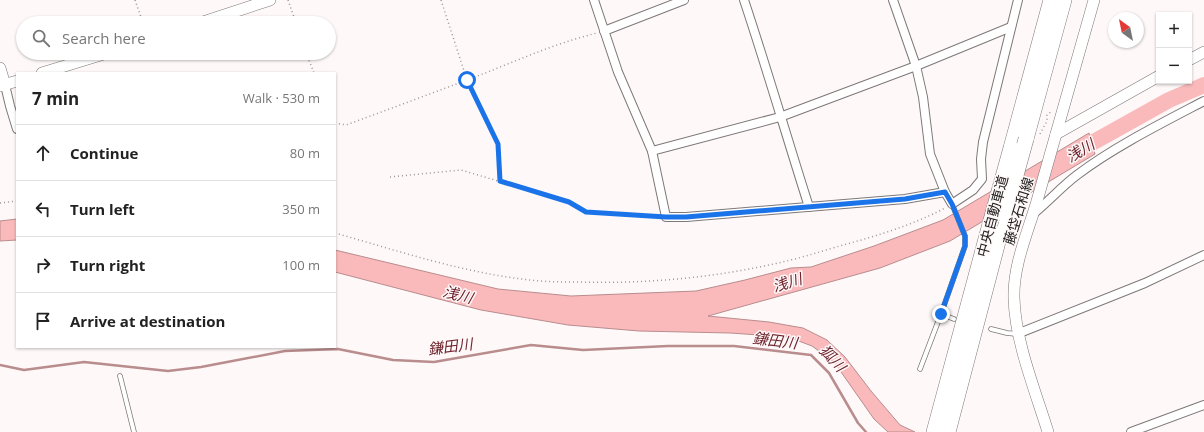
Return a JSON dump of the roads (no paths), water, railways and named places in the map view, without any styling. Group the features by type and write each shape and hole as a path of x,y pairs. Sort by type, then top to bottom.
{"highway":[{"name":"中央自動車道","path":"943,427 990,224 1051,0"},
{"name":"中央自動車道","path":"943,427 1005,215 1064,0"}],"main road":[{"path":"221,16 270,0"},
{"name":"藤垈石和線","path":"1048,432 1017,334 1014,308 1014,284 1022,250 1094,0"},
{"path":"1192,58 1204,52"},
{"path":"45,72 84,60"},
{"path":"0,68 3,85 16,81"},
{"path":"1056,134 1156,78"}],"street":[{"path":"594,0 618,72 652,151 666,217 686,217 905,199 945,192"},
{"path":"604,31 684,0"},
{"path":"744,0 809,207"},
{"path":"893,0 916,66 923,97 930,154 945,192 953,207 973,190 982,179 981,159 983,142 1018,0"},
{"path":"652,151 780,117 916,66 1011,27"},
{"path":"3,85 16,126"},
{"path":"1033,214 1076,176 1089,167 1152,128 1204,100"},
{"path":"1017,334 1145,283 1204,254"},
{"path":"1131,432 1204,405"}],"lane":[{"path":"920,368 965,246 965,236 953,207"},
{"path":"941,314 954,318"},
{"path":"991,329 1017,334"},
{"path":"120,376 134,432"}],"water":[{"name":"狐川","path":"1089,133 1095,154 950,241 880,268 708,316 769,322 803,328 827,340 845,357 900,425 915,432 888,432 874,419 834,362 812,346 788,337 730,333 639,331 568,325 481,310 336,272 336,250 498,289 571,296 696,291 791,268 811,267 874,246 943,220"},
{"path":"16,219 16,240 0,241 0,221"}],"waterway":[{"name":"浅川","path":"1074,153 1169,100 1204,85"},
{"name":"鎌田川","path":"0,365 24,370 84,362 168,371 201,367 285,351 338,349 393,360 434,362 531,345 583,350 668,346 734,346 811,355 829,373 858,423 866,432"}]}
